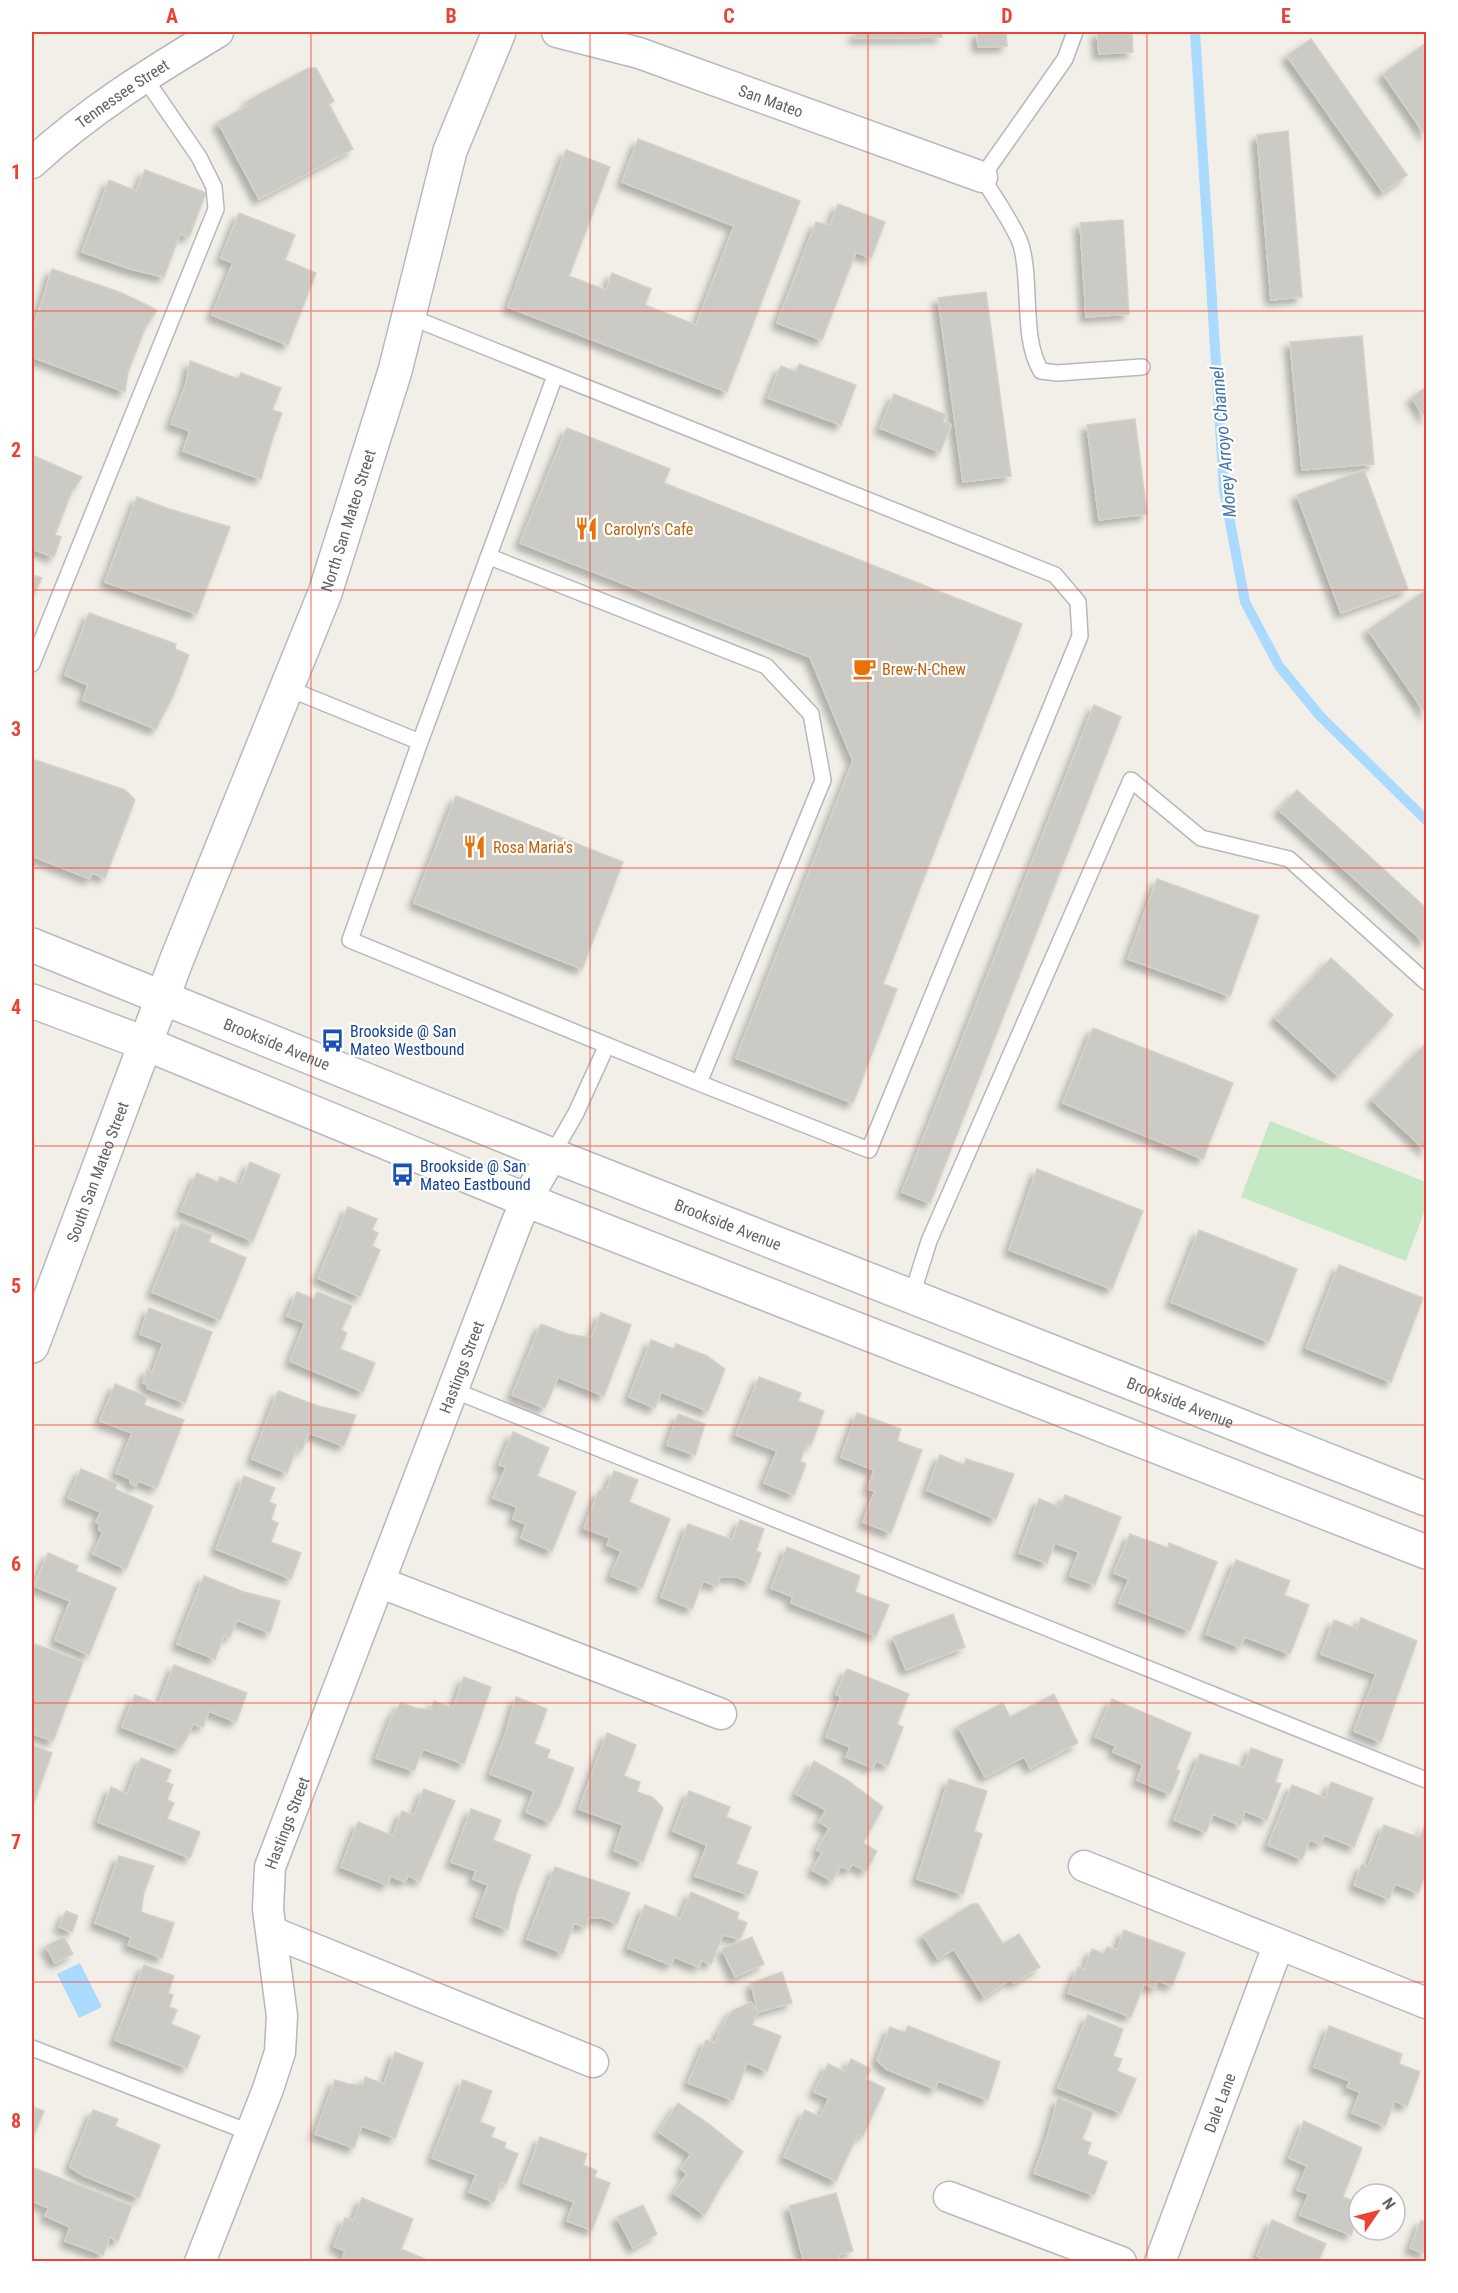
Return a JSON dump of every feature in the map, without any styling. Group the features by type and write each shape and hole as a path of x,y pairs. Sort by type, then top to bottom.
{"main road":[{"name":"North San Mateo Street","path":"162,998 325,593 395,371 450,151 499,32"},
{"name":"Brookside Avenue","path":"32,945 552,1155 1426,1499"},
{"name":"South San Mateo Street","path":"32,1346 162,998"},
{"path":"32,1000 144,1043 526,1200 1426,1552"}],"street":[{"name":"Tennessee Street","path":"33,159 144,77 218,32"},
{"name":"San Mateo","path":"557,32 639,53 982,177"},
{"name":"Hastings Street","path":"200,2262 251,2133 279,2052 282,2016 268,1909 270,1867 526,1200 552,1155"},
{"path":"379,1582 721,1714"},
{"path":"1084,1866 1278,1946 1426,2003"},
{"path":"272,1932 593,2062"},
{"name":"Dale Lane","path":"1160,2262 1278,1946"},
{"path":"949,2197 1121,2262"}],"lane":[{"path":"1075,32 1065,59 982,177 1021,244 1026,275 1032,358 1041,371 1057,373 1142,367"},
{"path":"32,664 216,209 214,187 199,157 144,77"},
{"path":"408,316 1055,575 1078,602 1080,636 869,1150 699,1083 350,939 555,376"},
{"path":"490,557 766,666 812,714 823,780 699,1083"},
{"path":"287,688 420,742"},
{"path":"912,1295 928,1241 1131,780 1201,838 1289,859 1426,982"},
{"path":"552,1155 576,1113 607,1045"},
{"path":"453,1390 1426,1780"},
{"path":"32,2048 251,2133"}],"green space":[{"path":"1270,1121 1426,1182 1426,1207 1406,1261 1241,1197"}],"water":[{"path":"80,1963 102,2007 79,2018 57,1974"}],"building":[{"path":"855,32 942,32 942,37 855,38"},
{"path":"977,32 1006,32 1007,46 978,47"},
{"path":"1097,32 1132,32 1133,52 1099,54"},
{"path":"1311,39 1407,175 1383,192 1287,56"},
{"path":"1426,43 1426,136 1383,74"},
{"path":"309,68 316,68 334,101 329,104 353,149 259,199 218,122 249,105 247,101"},
{"path":"1288,131 1302,297 1271,300 1257,135"},
{"path":"638,139 800,201 727,392 508,307 566,150 610,167 569,276 606,290 612,273 651,289 645,305 696,325 734,226 622,182"},
{"path":"145,170 206,193 189,237 180,234 164,277 130,269 82,252 109,180 136,191"},
{"path":"838,204 885,222 871,258 856,252 822,340 777,323 816,222 830,225"},
{"path":"239,213 295,235 285,260 316,273 288,345 212,315 233,263 221,258"},
{"path":"1123,220 1129,314 1086,317 1080,223"},
{"path":"52,269 122,293 157,310 145,328 128,372 125,392 32,357 32,333"},
{"path":"986,292 1011,476 963,482 938,298"},
{"path":"1362,336 1374,464 1302,470 1290,342"},
{"path":"190,361 238,379 241,373 281,388 272,410 282,413 261,479 183,451 190,431 171,424 186,384"},
{"path":"799,364 856,385 841,425 768,398 781,366 796,372"},
{"path":"1426,387 1426,419 1412,398"},
{"path":"894,394 946,415 943,422 951,425 940,452 880,428"},
{"path":"1135,419 1147,514 1099,520 1087,425"},
{"path":"567,428 670,469 664,483 1022,624 883,984 897,989 853,1103 736,1058 853,761 810,657 520,543"},
{"path":"32,455 82,477 71,493 55,535 61,537 54,557 32,549"},
{"path":"1364,470 1408,589 1341,613 1297,495"},
{"path":"137,497 230,527 197,614 105,582"},
{"path":"32,575 42,578 32,598"},
{"path":"1426,590 1426,714 1368,630"},
{"path":"89,613 176,644 175,649 189,655 173,696 156,729 83,700 88,685 65,675"},
{"path":"1094,705 1121,717 930,1203 902,1192"},
{"path":"32,759 125,790 135,800 105,878 92,873 90,879 32,856"},
{"path":"1297,790 1426,908 1426,939 1424,942 1279,810"},
{"path":"456,796 623,862 582,969 414,903"},
{"path":"1157,879 1259,916 1230,996 1128,959"},
{"path":"1331,958 1393,1015 1338,1076 1275,1018"},
{"path":"1093,1028 1233,1083 1203,1159 1063,1103"},
{"path":"1426,1043 1426,1151 1372,1100"},
{"path":"250,1162 280,1175 253,1241 181,1211 197,1173 218,1182 220,1177 240,1185"},
{"path":"1037,1169 1143,1211 1112,1289 1009,1250"},
{"path":"348,1207 377,1219 372,1230 378,1233 372,1246 380,1250 360,1297 318,1278"},
{"path":"181,1223 212,1235 209,1242 246,1258 220,1320 152,1292"},
{"path":"1199,1230 1297,1269 1269,1342 1171,1302"},
{"path":"1339,1265 1423,1298 1391,1382 1306,1348"},
{"path":"297,1292 314,1299 317,1292 352,1306 341,1330 347,1333 340,1349 375,1363 363,1392 290,1361 305,1323 287,1316"},
{"path":"149,1308 212,1332 185,1403 147,1388 148,1385 143,1383 147,1369 152,1373 163,1343 140,1334"},
{"path":"601,1313 631,1325 604,1396 558,1377 545,1408 512,1395 541,1324 568,1334 591,1338"},
{"path":"651,1340 674,1349 676,1344 707,1356 725,1369 708,1411 661,1392 655,1408 629,1397"},
{"path":"759,1377 801,1393 798,1401 824,1411 811,1445 807,1443 800,1461 806,1464 794,1495 764,1483 777,1451 736,1435"},
{"path":"115,1384 147,1397 144,1405 184,1420 157,1488 138,1481 136,1486 130,1483 131,1479 116,1473 132,1433 100,1421"},
{"path":"278,1391 318,1406 356,1415 344,1446 309,1433 302,1450 297,1448 287,1473 252,1459"},
{"path":"857,1413 901,1429 897,1441 922,1450 891,1533 863,1522 875,1491 868,1489 874,1470 841,1457"},
{"path":"678,1414 705,1424 695,1455 667,1445"},
{"path":"513,1432 549,1448 537,1476 576,1492 552,1551 521,1538 526,1524 513,1519 517,1507 493,1498 506,1467 499,1465"},
{"path":"940,1455 964,1465 966,1459 1014,1474 996,1519 927,1490"},
{"path":"81,1469 117,1484 115,1489 153,1506 126,1569 93,1554 103,1532 99,1530 100,1524 96,1522 101,1512 68,1498"},
{"path":"614,1471 638,1480 629,1502 670,1519 642,1588 611,1576 621,1551 607,1545 610,1538 584,1528 599,1490 605,1493"},
{"path":"244,1476 275,1488 269,1502 276,1505 271,1520 278,1523 271,1542 301,1553 291,1579 216,1549"},
{"path":"1065,1495 1121,1517 1095,1585 1070,1576 1079,1552 1055,1543 1047,1563 1019,1553 1039,1499 1060,1507"},
{"path":"740,1520 764,1529 756,1551 761,1553 750,1583 737,1577 720,1577 717,1586 703,1581 692,1609 661,1597 688,1524 732,1540"},
{"path":"1130,1534 1168,1548 1169,1543 1217,1562 1190,1631 1119,1603 1129,1579 1114,1573"},
{"path":"787,1547 860,1576 855,1592 889,1605 876,1636 791,1603 793,1597 771,1588"},
{"path":"48,1553 78,1566 76,1571 116,1588 89,1655 55,1640 70,1601 34,1586"},
{"path":"1236,1560 1290,1581 1284,1595 1309,1605 1290,1654 1245,1637 1240,1647 1206,1634"},
{"path":"204,1576 244,1592 280,1601 270,1633 237,1620 230,1637 224,1635 215,1659 177,1644"},
{"path":"953,1614 965,1647 906,1670 893,1637"},
{"path":"1361,1618 1417,1641 1381,1742 1354,1731 1376,1674 1321,1654 1334,1620 1357,1629"},
{"path":"32,1643 83,1662 53,1741 34,1734 36,1729 32,1727"},
{"path":"174,1665 247,1693 236,1722 209,1711 203,1727 193,1724 179,1749 122,1727 135,1695 159,1704"},
{"path":"847,1669 909,1694 897,1724 903,1727 888,1766 876,1761 873,1768 846,1757 850,1747 826,1737 841,1697 836,1694"},
{"path":"464,1677 491,1687 464,1764 423,1749 414,1771 376,1758 392,1716 401,1703 431,1710 434,1701 453,1708"},
{"path":"1054,1694 1078,1743 1030,1768 1024,1757 985,1777 958,1726 1003,1703 1010,1717"},
{"path":"516,1697 547,1709 534,1744 550,1750 547,1758 574,1768 559,1807 550,1822 526,1812 534,1791 490,1774"},
{"path":"1112,1699 1191,1733 1176,1769 1180,1771 1170,1794 1137,1780 1143,1765 1113,1752 1116,1746 1095,1737"},
{"path":"607,1733 636,1745 624,1776 640,1782 637,1792 652,1797 663,1808 643,1862 614,1851 623,1825 579,1809"},
{"path":"32,1745 52,1753 32,1808"},
{"path":"1251,1748 1283,1760 1275,1782 1281,1784 1267,1820 1245,1811 1240,1825 1213,1814 1206,1832 1174,1820 1200,1754 1244,1768"},
{"path":"141,1758 171,1770 166,1782 173,1785 167,1800 174,1803 167,1819 200,1832 190,1858 98,1822 111,1787 127,1794"},
{"path":"814,1761 847,1780 883,1807 863,1843 877,1851 866,1871 852,1864 849,1870 841,1866 832,1881 812,1870 822,1853 817,1850 829,1828 819,1822 826,1810 796,1794"},
{"path":"949,1779 987,1791 974,1831 982,1834 963,1894 917,1879"},
{"path":"1331,1782 1373,1798 1354,1847 1324,1835 1321,1844 1310,1840 1302,1859 1268,1845 1292,1785 1325,1798"},
{"path":"424,1789 455,1801 420,1881 408,1876 405,1882 391,1876 387,1885 341,1867 358,1822 393,1836 402,1811 414,1815"},
{"path":"689,1791 730,1807 726,1817 751,1827 736,1864 758,1872 749,1895 695,1876 707,1845 673,1831"},
{"path":"471,1809 501,1820 493,1840 531,1855 516,1894 508,1930 476,1917 488,1885 473,1879 476,1871 451,1862"},
{"path":"1425,1823 1426,1881 1423,1880 1418,1893 1395,1884 1389,1899 1354,1885 1362,1864 1368,1867 1384,1825 1420,1838"},
{"path":"119,1856 154,1866 144,1892 141,1912 174,1923 162,1958 128,1945 131,1937 95,1923"},
{"path":"555,1867 630,1893 617,1924 603,1918 589,1918 585,1927 574,1923 563,1953 527,1939"},
{"path":"691,1892 739,1913 737,1919 747,1923 740,1939 723,1935 711,1964 702,1960 699,1967 674,1957 671,1965 628,1948 645,1905 680,1919"},
{"path":"972,1904 978,1904 1003,1944 1019,1934 1040,1967 1014,1983 1011,1979 984,1997 954,1949 938,1959 923,1935"},
{"path":"66,1911 78,1916 72,1932 59,1927"},
{"path":"1124,1930 1185,1953 1172,1986 1158,1981 1155,1988 1144,1984 1131,2017 1068,1993 1078,1967 1084,1970 1092,1949 1104,1954 1107,1947 1117,1950"},
{"path":"64,1937 73,1954 55,1963 46,1946"},
{"path":"752,1937 764,1964 735,1977 722,1949"},
{"path":"144,1965 174,1976 168,1993 173,1995 169,2007 177,2010 171,2024 200,2036 187,2068 115,2040"},
{"path":"782,1972 792,2003 758,2012 751,1983"},
{"path":"751,2002 758,2012 752,2025 781,2036 767,2071 747,2063 733,2100 688,2083 706,2040 715,2043 732,2011"},
{"path":"1088,2015 1123,2029 1113,2056 1122,2059 1117,2071 1136,2079 1121,2113 1058,2088"},
{"path":"908,2026 1000,2062 988,2100 938,2081 935,2089 886,2069 877,2060 890,2027 905,2033"},
{"path":"1329,2026 1402,2054 1399,2064 1420,2072 1407,2106 1395,2101 1385,2126 1352,2113 1360,2092 1347,2087 1350,2081 1314,2067"},
{"path":"395,2052 423,2063 395,2138 362,2126 354,2148 315,2134 335,2080 363,2085 365,2077 384,2084"},
{"path":"851,2059 871,2069 866,2079 885,2088 863,2136 858,2134 836,2181 784,2157 805,2110 820,2117 829,2098 814,2092 828,2064 845,2072"},
{"path":"463,2080 492,2091 480,2122 495,2128 491,2137 506,2143 504,2148 518,2154 506,2184 501,2182 494,2202 469,2192 476,2175 432,2158"},
{"path":"1058,2098 1093,2112 1082,2139 1091,2143 1087,2154 1107,2162 1094,2195 1034,2173"},
{"path":"678,2103 709,2124 743,2152 705,2215 674,2193 687,2174 681,2169 691,2154 659,2132"},
{"path":"32,2107 44,2111 32,2140"},
{"path":"93,2110 118,2119 115,2126 160,2145 139,2198 84,2176 70,2167"},
{"path":"1304,2121 1362,2148 1343,2197 1347,2198 1347,2233 1300,2215 1309,2194 1297,2190 1307,2166 1289,2158"},
{"path":"540,2137 587,2154 583,2165 597,2171 594,2177 610,2183 592,2230 567,2221 574,2202 523,2183"},
{"path":"34,2168 132,2206 118,2241 110,2237 103,2255 65,2241 70,2227 45,2216 49,2208 32,2201"},
{"path":"836,2193 853,2251 838,2255 840,2262 804,2262 789,2206"},
{"path":"362,2198 413,2219 401,2249 432,2262 341,2262 345,2251 334,2246 345,2218 353,2221"},
{"path":"643,2205 657,2234 633,2248 617,2217"},
{"path":"1272,2220 1326,2244 1318,2262 1266,2262 1267,2260 1257,2256"},
{"path":"1421,2220 1426,2222 1426,2254 1410,2248"}],"waterway":[{"name":"Morey Arroyo Channel","path":"1195,32 1224,490 1245,602 1279,666 1320,716 1426,820"}],"place":[{"name":"Carolyn’s Cafe","path":"586,529"},
{"name":"Brew-N-Chew","path":"864,669"},
{"name":"Rosa Maria's","path":"475,847"},
{"name":"Brookside @ San Mateo Westbound","path":"332,1040"},
{"name":"Brookside @ San Mateo Eastbound","path":"402,1175"}]}
